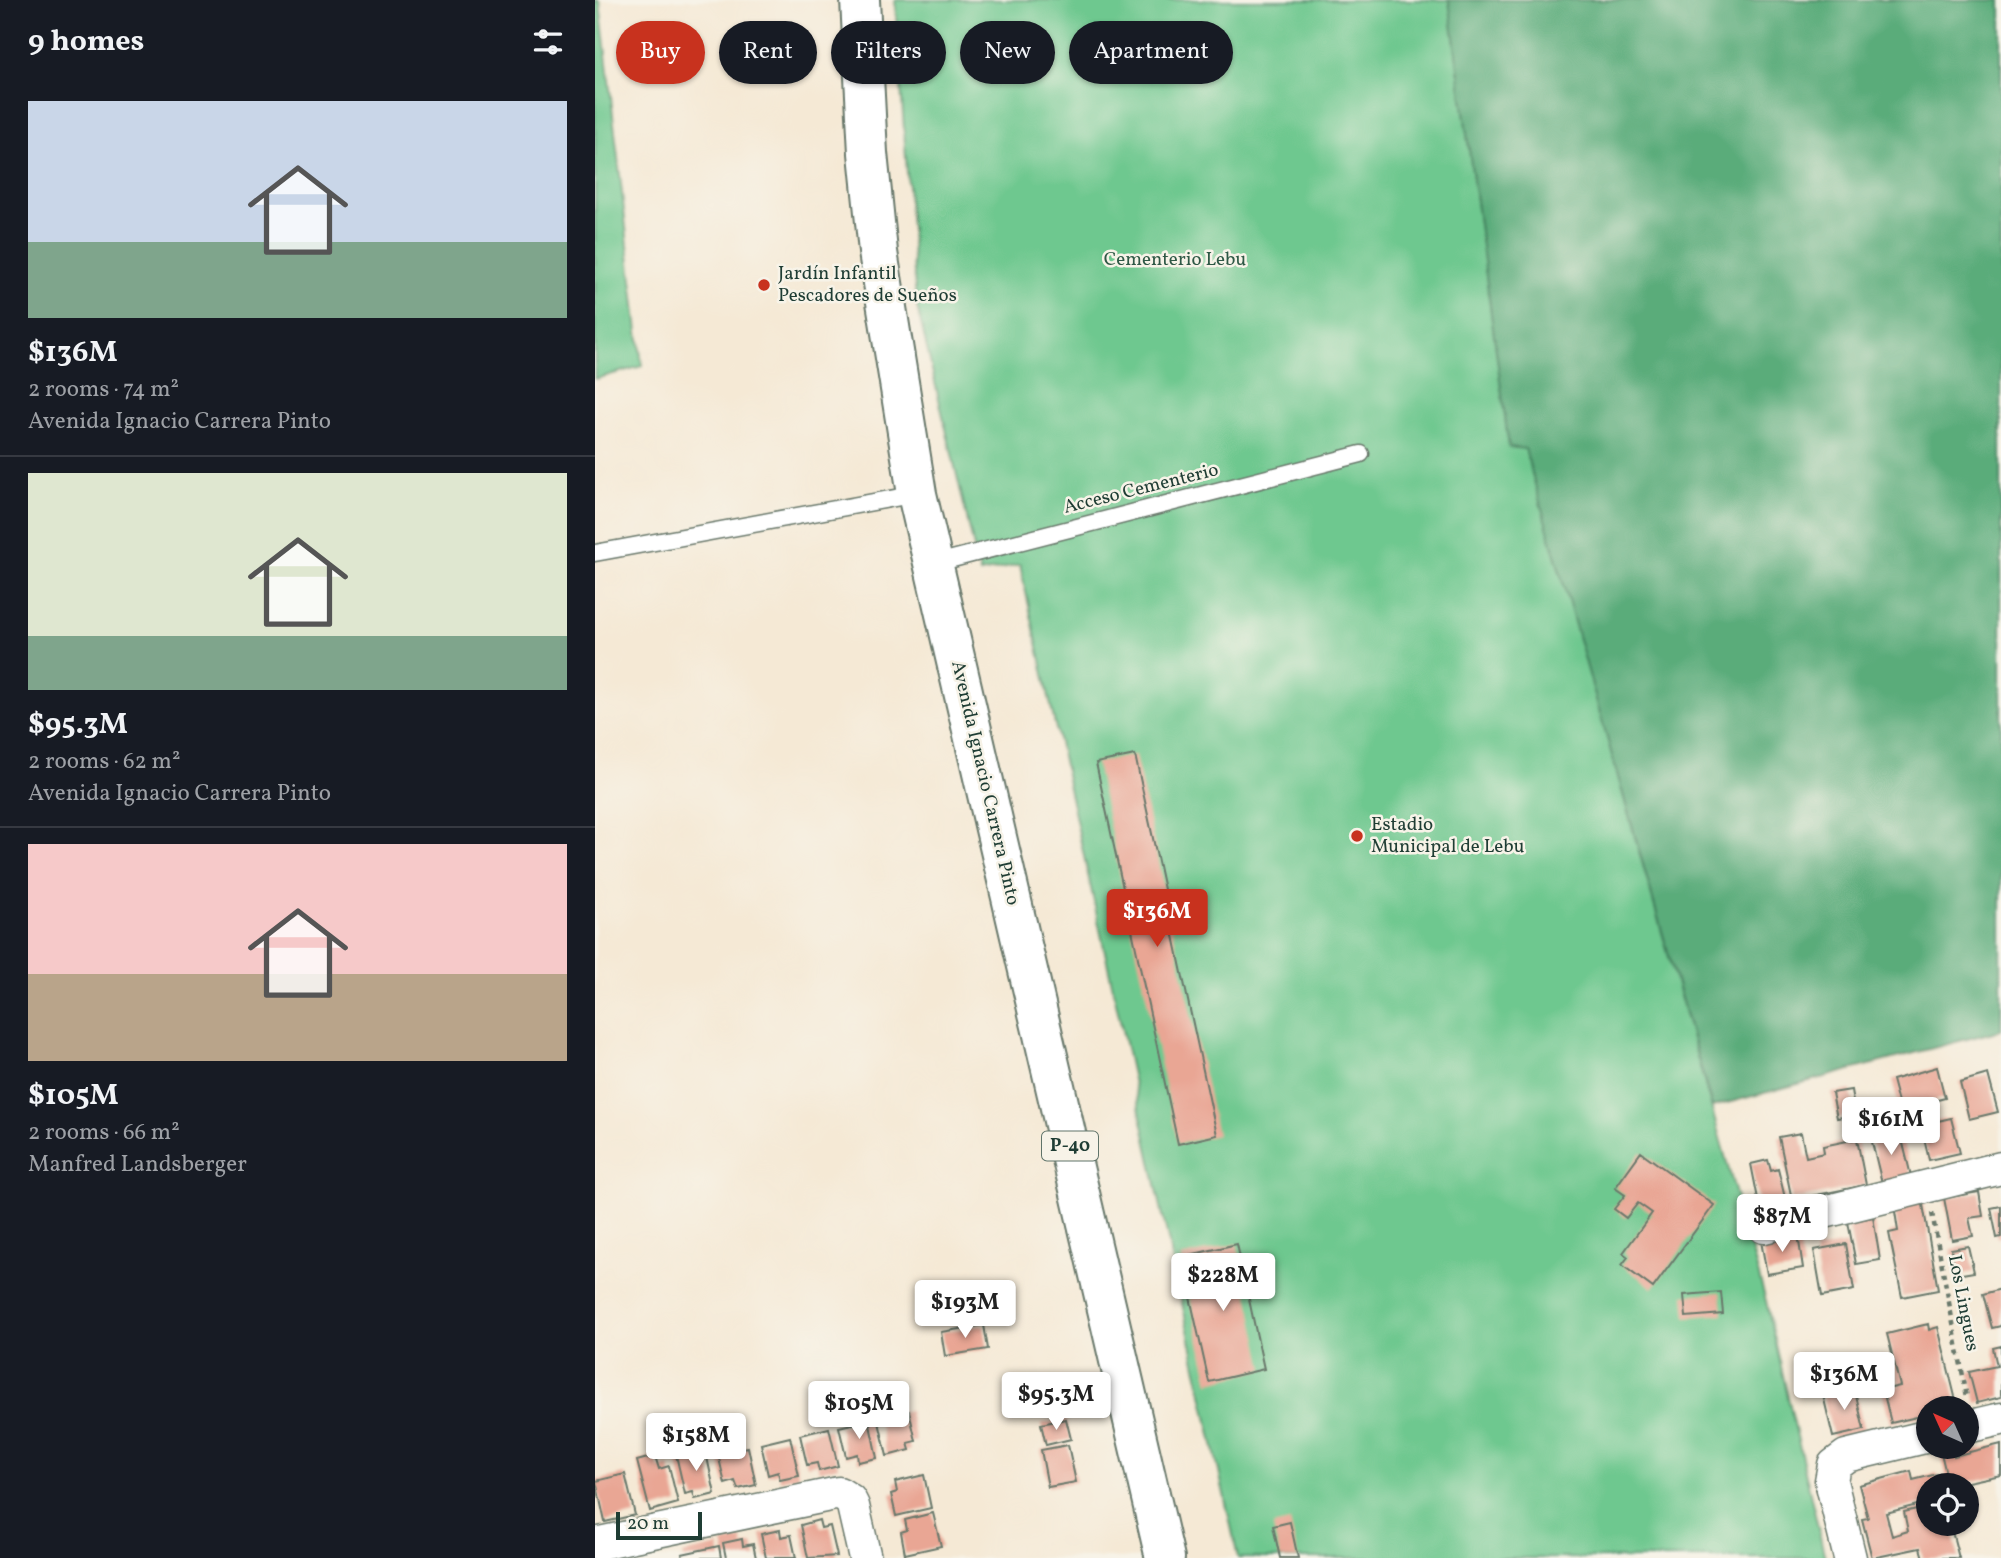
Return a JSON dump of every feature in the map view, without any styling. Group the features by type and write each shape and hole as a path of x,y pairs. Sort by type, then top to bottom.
{"main road":[{"name":"Avenida Ignacio Carrera Pinto","path":"860,0 868,153 879,252 917,494 1165,1558"}],"street":[{"path":"1764,1227 2001,1168"},
{"path":"1850,1558 1831,1481 1834,1465 1846,1456 1916,1439"},
{"path":"595,1544 832,1493 845,1495 853,1506 866,1558"}],"lane":[{"name":"Acceso Cementerio","path":"932,565 1361,454"},
{"path":"595,553 917,494"}],"path":[{"name":"Los Lingues","path":"1926,1186 1980,1424"}],"green space":[{"path":"595,0 600,2 642,366 595,379"},
{"name":"Estadio Municipal de Lebu","path":"895,0 1449,0 1509,447 1525,448 1766,1301 1825,1558 1238,1558 1020,565 980,573 916,302 901,84 946,84 946,21 896,21"},
{"path":"1449,0 2001,0 2001,1030 1712,1107 1525,449 1509,447"}],"building":[{"path":"1135,755 1217,1135 1178,1144 1096,763"},
{"path":"1937,1067 1945,1098 1900,1110 1892,1080"},
{"path":"1988,1074 1998,1112 1969,1119 1960,1082"},
{"path":"1851,1090 1855,1115 1837,1118 1832,1093"},
{"path":"1951,1118 1960,1153 1929,1160 1921,1125"},
{"path":"1900,1131 1911,1176 1882,1183 1871,1138"},
{"path":"1801,1133 1806,1157 1824,1153 1823,1146 1857,1139 1866,1185 1792,1200 1779,1137"},
{"path":"1641,1152 1714,1205 1653,1288 1622,1265 1628,1257 1623,1253 1652,1213 1638,1203 1626,1218 1614,1209 1625,1195 1615,1188"},
{"path":"1768,1160 1771,1171 1778,1169 1785,1198 1759,1204 1751,1164"},
{"path":"1979,1192 1983,1216 1969,1218 1973,1236 1952,1240 1944,1198"},
{"path":"1922,1199 1938,1290 1902,1297 1889,1233 1898,1231 1894,1205"},
{"path":"2001,1206 2001,1237 1997,1238 1991,1208"},
{"path":"1873,1217 1880,1260 1856,1264 1848,1222"},
{"path":"1798,1235 1803,1268 1767,1274 1761,1241"},
{"path":"1237,1244 1264,1369 1209,1382 1181,1257"},
{"path":"1846,1244 1854,1290 1822,1296 1814,1250"},
{"path":"1968,1246 1974,1272 1956,1275 1951,1249"},
{"path":"2001,1289 2001,1326 1992,1328 1983,1294"},
{"path":"1721,1292 1723,1314 1686,1317 1684,1295"},
{"path":"1928,1324 1929,1330 1938,1327 1955,1396 1916,1396 1916,1417 1891,1423 1883,1390 1900,1386 1887,1334"},
{"path":"984,1325 988,1349 945,1356 941,1332"},
{"path":"2001,1346 2001,1397 1979,1402 1969,1372 1997,1366 1993,1348"},
{"path":"1854,1387 1864,1430 1833,1437 1823,1395"},
{"path":"909,1411 916,1441 908,1443 910,1450 887,1456 878,1418"},
{"path":"1066,1419 1071,1439 1046,1445 1041,1424"},
{"path":"869,1420 877,1458 858,1462 857,1454 846,1457 839,1427"},
{"path":"829,1428 838,1466 819,1471 817,1463 807,1465 800,1435"},
{"path":"790,1437 799,1476 780,1480 778,1472 768,1475 761,1444"},
{"path":"2001,1444 2001,1475 1979,1480 1979,1473 1946,1473 1943,1460 1979,1460 1979,1450"},
{"path":"1068,1445 1076,1482 1048,1487 1041,1450"},
{"path":"748,1447 756,1485 738,1489 735,1481 725,1484 718,1454"},
{"path":"705,1448 715,1494 695,1499 693,1492 685,1494 676,1455"},
{"path":"655,1456 659,1469 669,1466 678,1503 650,1511 637,1461"},
{"path":"1911,1471 1913,1480 1916,1479 1916,1505 1886,1513 1892,1536 1908,1531 1904,1512 1916,1509 1916,1536 1953,1536 1959,1558 1923,1558 1920,1548 1872,1558 1862,1519 1868,1518 1859,1485"},
{"path":"625,1474 635,1515 605,1522 596,1481"},
{"path":"924,1475 931,1508 896,1516 891,1494 897,1492 895,1482"},
{"path":"933,1513 941,1546 905,1554 901,1532 907,1530 905,1520"},
{"path":"819,1520 821,1528 830,1526 837,1556 808,1558 801,1525"},
{"path":"1290,1522 1298,1558 1280,1558 1273,1526"},
{"path":"780,1530 781,1537 791,1535 796,1558 766,1558 761,1534"},
{"path":"742,1539 743,1546 753,1544 756,1558 726,1558 723,1543"},
{"path":"719,1546 721,1558 683,1558 682,1554"}],"place":[{"name":"Jardín Infantil Pescadores de Sueños","path":"764,285"},
{"name":"Estadio Municipal de Lebu","path":"1357,836"}],"park label":[{"name":"Cementerio Lebu","path":"1175,260"}]}
